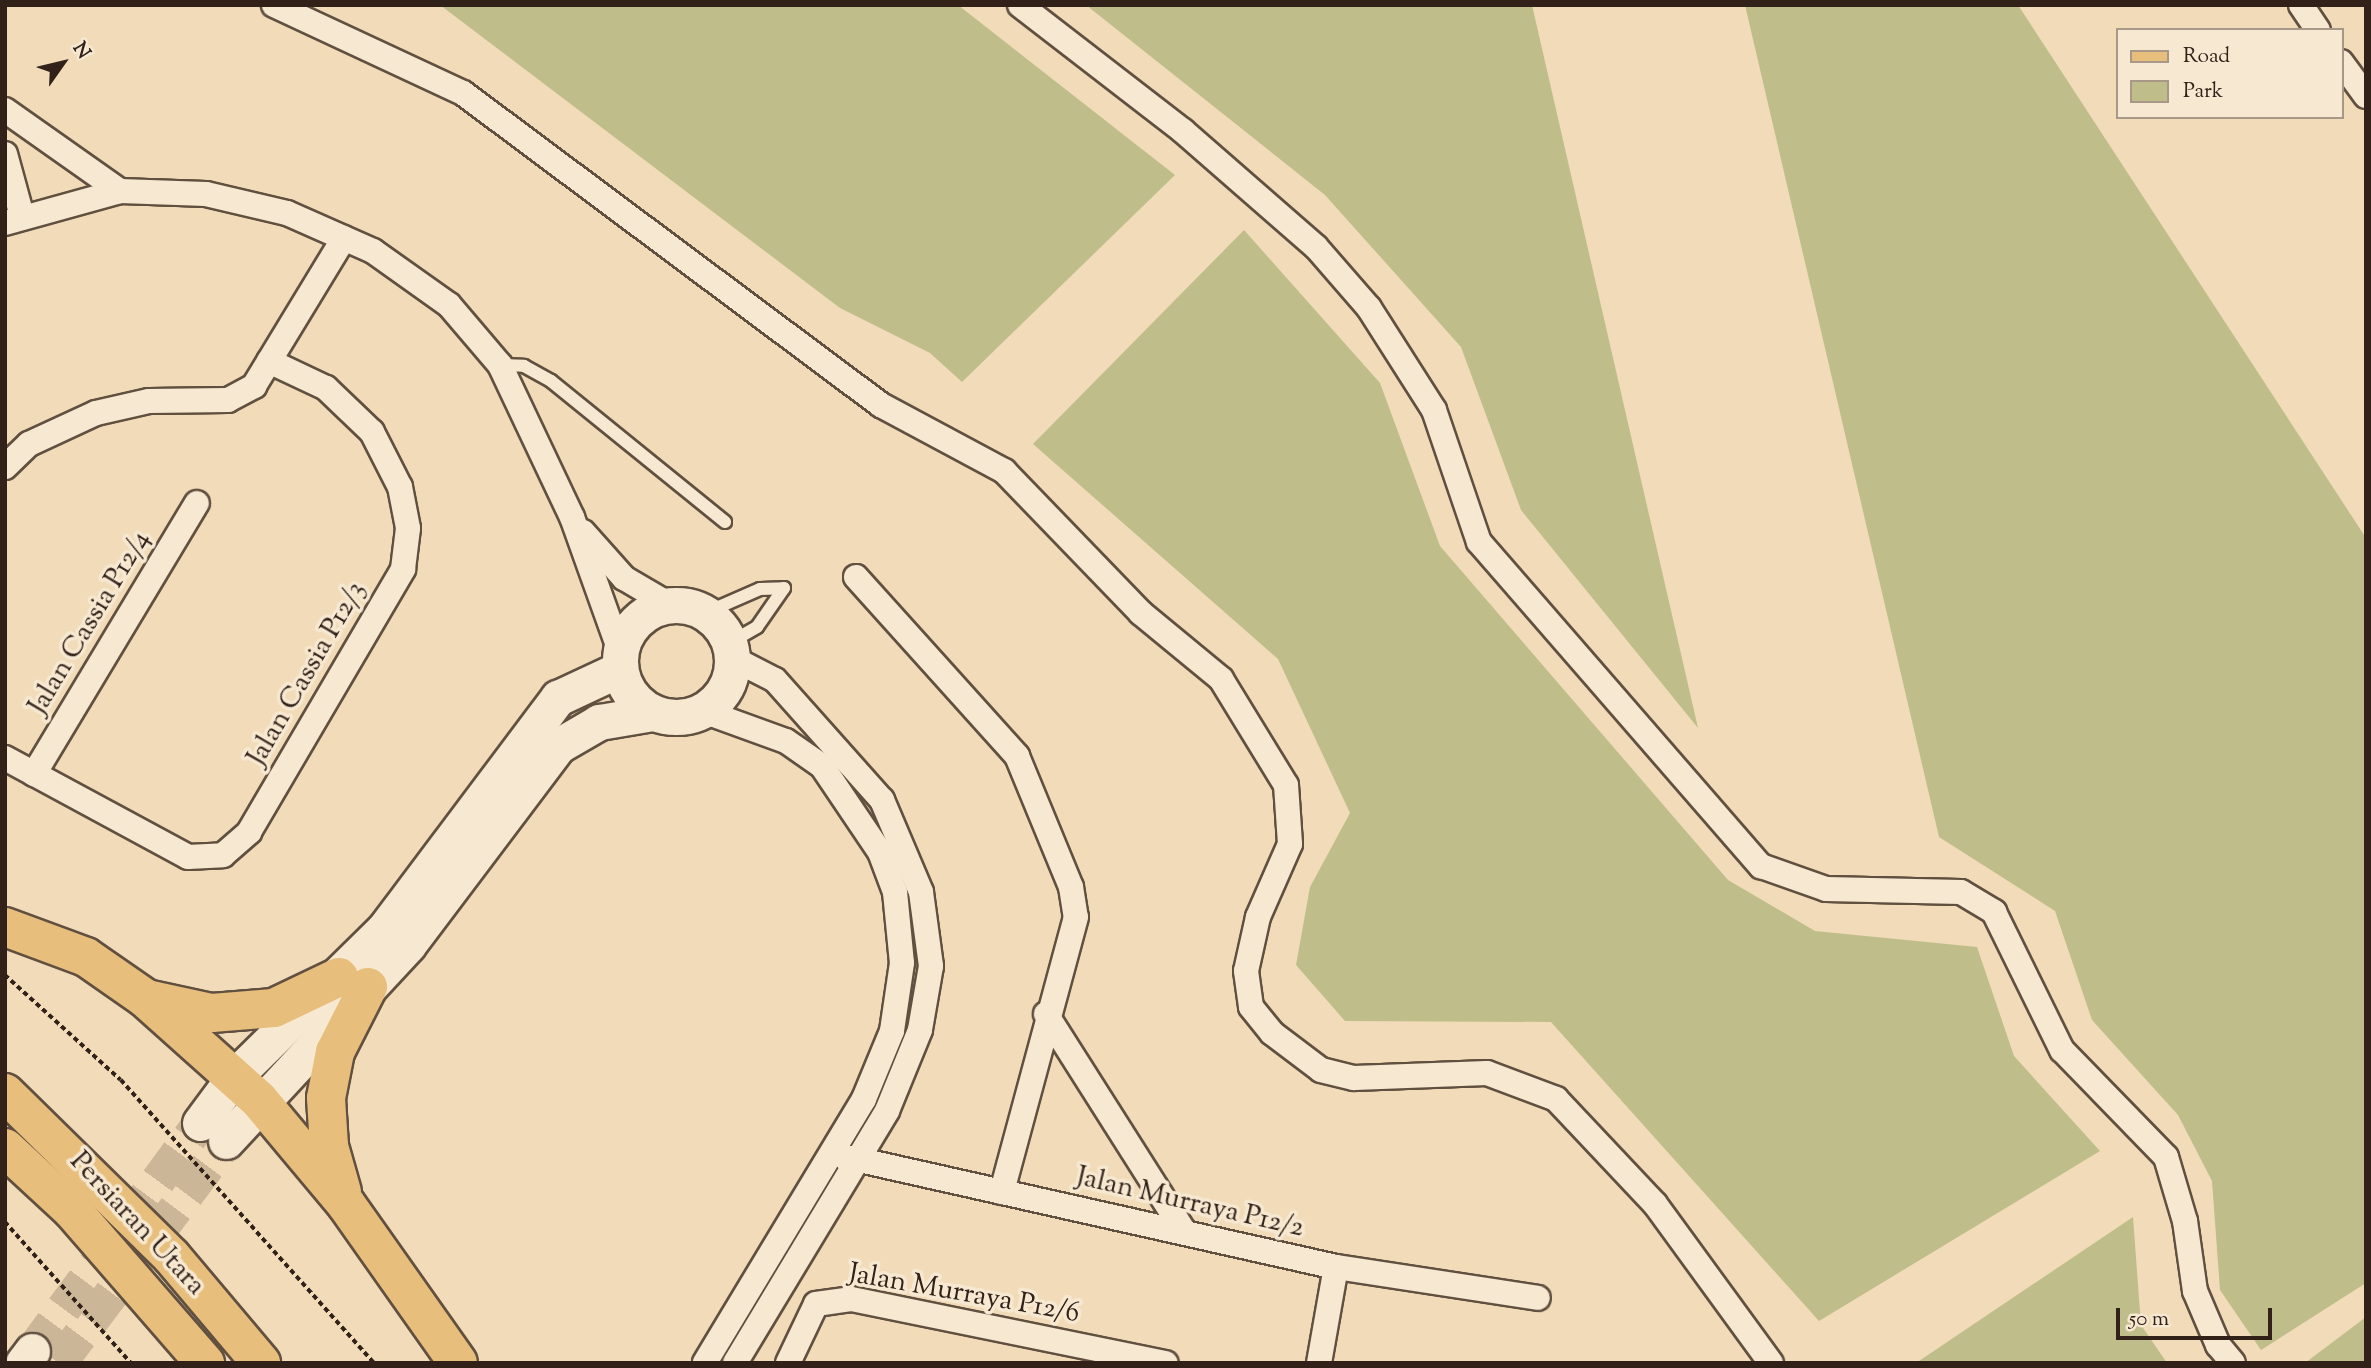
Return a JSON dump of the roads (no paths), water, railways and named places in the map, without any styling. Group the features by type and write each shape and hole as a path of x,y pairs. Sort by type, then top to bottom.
{"main road":[{"path":"5,927 86,957 145,998 247,1088 346,1204 458,1363"},
{"path":"145,998 212,1013 274,1008 354,982"},
{"path":"346,1204 330,1146 326,1098 354,982"},
{"name":"Persiaran Utara","path":"5,1093 171,1256 261,1363"},
{"name":"Persiaran Utara","path":"5,1148 72,1210 205,1363"}],"street":[{"path":"274,5 463,93 881,405 1004,471 1141,613 1221,679 1286,785 1290,844 1258,917 1246,971 1251,1007 1272,1033 1321,1070 1382,1081 1487,1073 1556,1099 1655,1204 1770,1363"},
{"path":"1020,5 1183,131 1316,247 1369,308 1434,410 1479,542 1761,866 1826,889 1961,892 1994,912 2062,1050 2166,1157 2185,1221 2195,1291 2218,1345 2233,1363"},
{"path":"2301,5 2317,28"},
{"path":"2343,65 2366,96"},
{"path":"5,110 120,191"},
{"path":"5,154 14,219 120,191 206,194 287,214 373,251 449,305 500,365 572,517 631,695 653,713"},
{"path":"5,467 29,444 96,413 149,401 228,400 254,386 344,238"},
{"name":"Jalan Cassia P12/3","path":"5,758 188,857 223,855 248,832 403,569 408,528 400,487 372,432 326,388 269,361"},
{"name":"Jalan Cassia P12/4","path":"34,774 197,503"},
{"path":"572,517 624,578 670,605 705,613 731,651 775,680 850,758 883,800 921,892 931,966 920,1030 887,1111 735,1363"},
{"path":"856,577 993,723 1035,790 1076,917 1046,1014 1002,1192"},
{"path":"354,982 385,928 558,698 620,660 643,615 670,605"},
{"path":"213,1132 247,1088 461,878 558,746 599,722 653,713 678,718 703,711 725,689 731,651"},
{"path":"703,711 786,741 822,766 862,817 895,892 902,962 892,1031 832,1151 705,1363"},
{"path":"1046,1014 1183,1230"},
{"name":"Jalan Murraya P12/2","path":"832,1151 855,1162 1183,1230 1336,1267 1538,1298"},
{"path":"1319,1363 1336,1267"},
{"name":"Jalan Murraya P12/6","path":"788,1363 816,1304 851,1298 1166,1363"}],"lane":[{"path":"500,365 524,366 551,381 725,522"},
{"path":"705,613 760,589 784,588 757,627 731,651"}],"tunnel":[{"path":"32,1351 200,1123"},
{"path":"59,1363 226,1141"}]}
